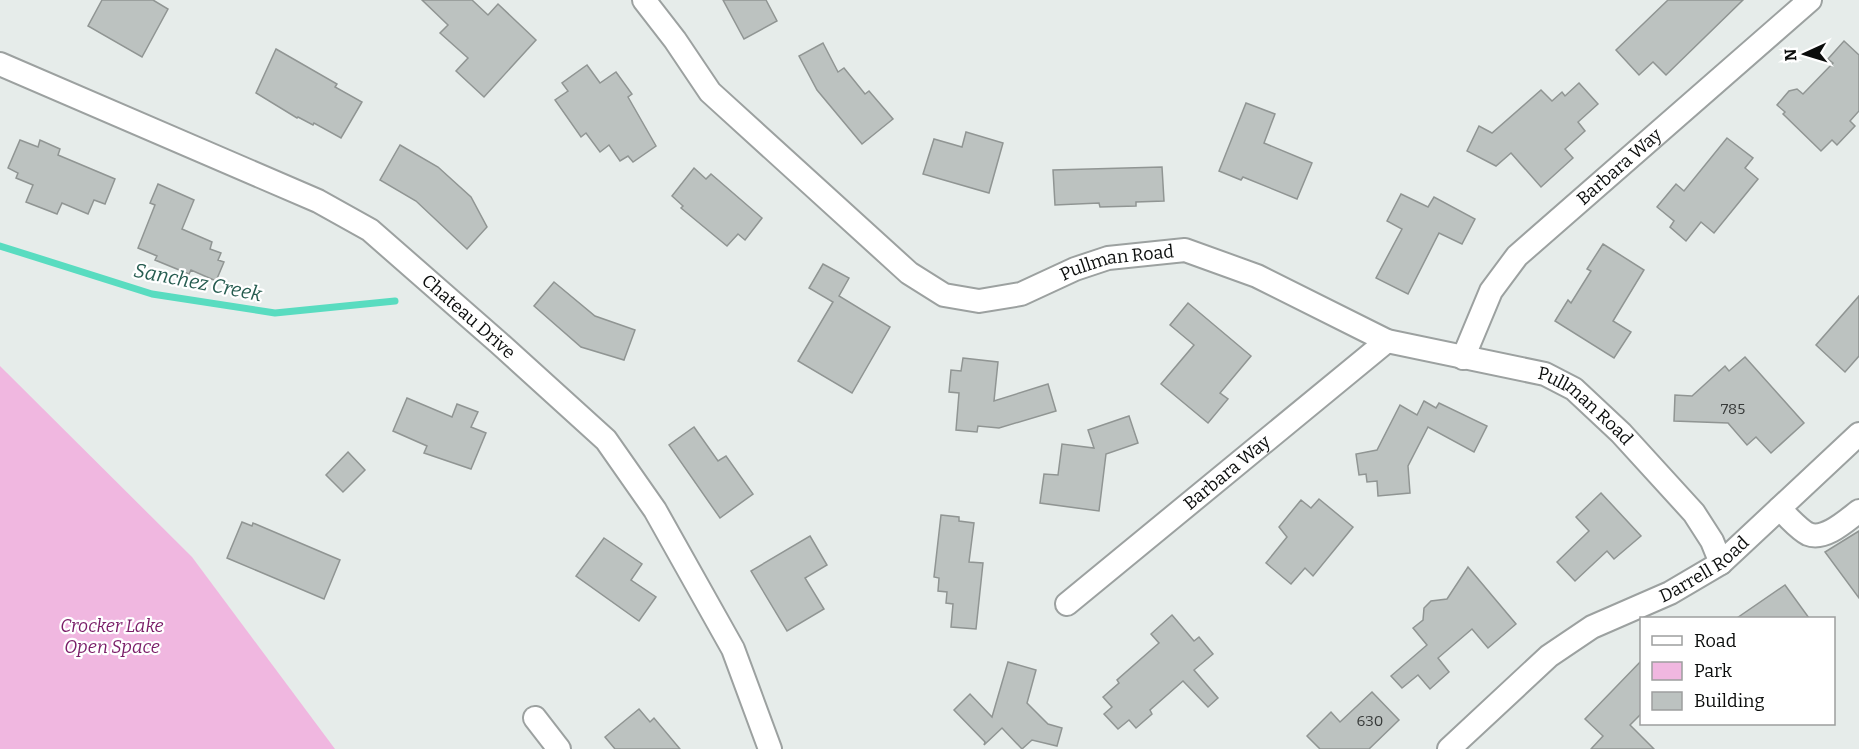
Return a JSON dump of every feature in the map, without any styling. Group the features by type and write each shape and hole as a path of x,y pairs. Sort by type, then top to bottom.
{"street":[{"name":"Pullman Road","path":"644,0 675,40 710,92 909,273 944,295 979,301 1021,294 1075,269 1108,258 1185,250 1257,276 1387,340 1545,374 1574,389 1621,433 1694,513 1712,540 1721,562"},
{"name":"Barbara Way","path":"1463,358 1491,291 1517,256 1810,0"},
{"name":"Chateau Drive","path":"0,64 318,201 370,230 499,343 606,440 655,510 733,649 770,749"},
{"name":"Barbara Way","path":"1067,604 1387,340"},
{"name":"Darrell Road","path":"1449,749 1549,656 1592,627 1670,593 1721,562 1859,434"},
{"path":"1779,509 1807,534 1816,535 1837,527 1859,511"},
{"path":"535,718 559,749"}],"green space":[{"name":"Crocker Lake Open Space","path":"0,366 192,557 335,749 0,749"}],"building":[{"path":"102,0 153,0 168,9 142,57 88,26"},
{"path":"422,0 472,0 488,15 498,4 536,40 484,97 456,71 468,58 440,33 448,25"},
{"path":"723,0 766,0 777,21 744,39"},
{"path":"1668,0 1743,0 1666,75 1653,62 1639,75 1616,50"},
{"path":"1844,41 1859,55 1859,111 1850,121 1855,126 1837,145 1832,140 1821,151 1783,114 1785,112 1777,105 1789,91 1797,89 1803,94 1833,63 1828,59"},
{"path":"823,43 838,72 844,68 865,94 869,91 893,119 862,144 817,90 799,56"},
{"path":"276,49 337,84 335,87 362,102 341,138 314,123 313,125 297,118 256,93"},
{"path":"587,65 600,83 616,72 632,94 628,97 656,146 633,162 628,156 620,161 609,145 600,152 586,133 581,137 555,100 568,91 562,83"},
{"path":"1579,83 1598,104 1578,122 1585,131 1565,149 1573,158 1541,187 1511,153 1496,166 1467,151 1479,126 1492,133 1541,90 1552,101 1562,92 1565,96"},
{"path":"1246,103 1275,114 1264,143 1312,163 1297,199 1243,177 1241,180 1219,171"},
{"path":"966,132 1003,143 989,193 923,174 934,139 962,147"},
{"path":"1727,138 1753,158 1745,168 1758,179 1714,233 1701,222 1686,241 1670,227 1674,221 1657,207 1676,184 1684,191"},
{"path":"20,140 38,147 40,140 60,149 58,155 115,179 105,204 94,200 88,214 62,203 57,214 26,202 33,185 16,178 18,173 8,168"},
{"path":"400,145 438,167 471,197 487,227 467,249 416,201 380,180"},
{"path":"1162,167 1164,201 1136,202 1136,206 1100,207 1099,203 1055,205 1053,170"},
{"path":"694,168 706,179 711,174 762,218 745,240 738,234 727,246 681,208 683,206 672,196"},
{"path":"158,184 194,200 182,229 212,242 210,249 221,253 218,260 224,262 216,281 191,270 189,274 155,260 157,256 138,248 155,205 150,203"},
{"path":"1401,194 1428,207 1434,197 1475,219 1462,244 1439,233 1408,294 1376,278 1402,229 1387,221"},
{"path":"1603,244 1644,270 1613,321 1631,332 1614,358 1555,321 1568,300 1571,303 1591,271 1587,269"},
{"path":"823,264 849,278 839,296 890,327 852,393 798,361 833,302 809,288"},
{"path":"554,282 595,316 635,330 624,360 581,347 534,306"},
{"path":"1859,296 1859,356 1845,372 1816,345"},
{"path":"1188,303 1251,356 1220,393 1228,399 1208,423 1161,384 1194,345 1170,325"},
{"path":"1745,357 1804,423 1771,453 1756,437 1747,445 1728,423 1674,421 1675,395 1692,396 1725,366 1729,371"},
{"path":"963,358 998,362 994,401 1048,384 1056,411 999,428 978,426 977,432 956,430 959,393 949,392 951,370 961,371"},
{"path":"407,398 452,417 457,404 478,412 471,427 486,433 471,469 424,453 427,446 393,431"},
{"path":"1424,401 1436,408 1439,403 1487,426 1474,452 1428,427 1408,466 1410,493 1378,496 1377,481 1367,482 1366,474 1359,475 1356,454 1377,450 1400,405 1417,415"},
{"path":"1129,416 1138,443 1106,454 1099,511 1040,503 1044,474 1058,475 1062,444 1094,448 1088,430"},
{"path":"694,427 718,461 726,456 753,494 720,518 669,445"},
{"path":"348,452 365,470 343,492 326,475"},
{"path":"1601,493 1641,536 1614,559 1607,551 1575,581 1557,562 1589,531 1576,517"},
{"path":"1319,499 1353,527 1313,576 1305,568 1291,584 1266,563 1287,537 1279,527 1301,500 1311,508"},
{"path":"941,515 959,517 959,521 974,523 969,562 983,563 976,629 951,627 953,604 946,603 947,592 938,591 939,578 934,577"},
{"path":"242,522 252,526 253,523 340,560 324,599 227,558"},
{"path":"1859,531 1859,598 1825,552"},
{"path":"810,536 827,565 805,578 824,609 787,631 751,571"},
{"path":"604,538 642,564 631,580 656,597 639,621 576,576"},
{"path":"1468,567 1516,624 1488,648 1472,629 1438,658 1449,672 1430,689 1418,675 1402,688 1391,676 1427,645 1413,628 1423,620 1424,608 1431,601 1447,599"},
{"path":"1785,585 1808,617 1738,617"},
{"path":"1172,615 1194,641 1199,637 1213,654 1194,670 1218,698 1208,707 1183,681 1150,710 1152,714 1136,728 1129,720 1118,729 1104,714 1112,707 1103,697 1119,683 1117,680 1159,643 1151,634"},
{"path":"1008,662 1036,670 1027,703 1048,724 1062,728 1057,746 1032,740 1022,749 1002,728 984,745 985,742 954,710 970,694 992,717"},
{"path":"1640,662 1640,715 1630,725 1654,749 1591,749 1603,736 1585,719"},
{"path":"1372,692 1399,720 1369,749 1320,749 1307,736 1331,712 1340,722"},
{"path":"639,709 650,722 654,718 680,749 615,749 605,737"}],"waterway":[{"name":"Sanchez Creek","path":"0,246 152,294 275,313 395,301"}]}
